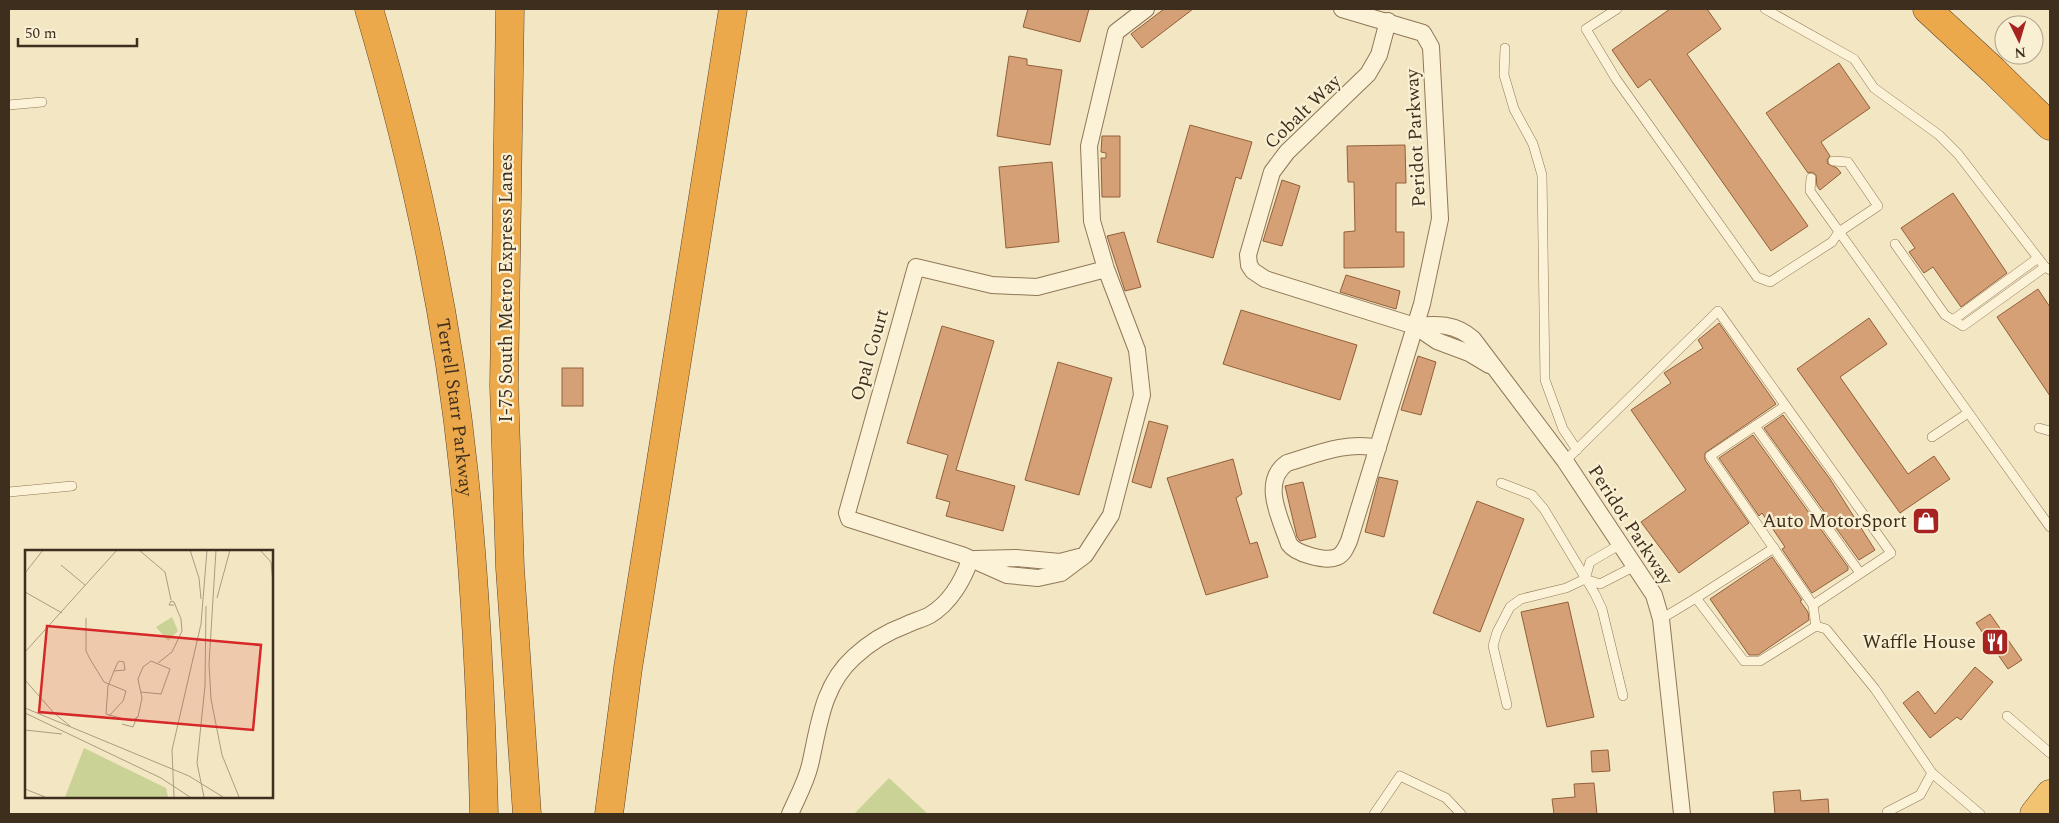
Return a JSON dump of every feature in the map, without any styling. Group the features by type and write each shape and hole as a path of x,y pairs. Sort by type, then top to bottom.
{"highway":[{"name":"Terrell Starr Parkway","path":"369,9 393,90 419,200 436,287 455,404 464,473 475,598 482,723 484,814"},
{"name":"I-75 South Metro Express Lanes","path":"510,9 504,386 510,568"},
{"path":"609,814 617,745 733,9"},
{"path":"1927,9 2050,126"},
{"path":"507,814 510,568"},
{"path":"510,568 527,814"},
{"path":"615,814 617,745"},
{"path":"2034,814 2050,794"}],"street":[{"path":"790,814 810,766 822,707 841,672 852,659 870,644 937,610 957,587 970,560 1007,575 1038,578 1061,573 1085,555 1111,515 1142,395 1137,350 1106,269 1092,220 1089,146 1123,9"},
{"path":"1116,32 1146,9"},
{"name":"Peridot Parkway","path":"1342,9 1423,33 1432,47 1440,219 1422,304 1415,326 1440,324 1469,335 1565,462 1654,595 1661,619 1682,814"},
{"name":"Cobalt Way","path":"1388,22 1379,55 1368,74 1287,152 1274,169 1249,248 1248,258 1250,268 1259,276 1415,326"},
{"name":"Opal Court","path":"970,560 962,555 849,519 846,513 916,267 992,285 1037,287 1106,269"},
{"path":"1378,448 1361,444 1350,445 1288,463 1280,469 1274,481 1273,491 1289,544 1293,549 1302,554 1328,559 1336,558 1342,553 1349,541 1378,448 1415,326"}],"lane":[{"path":"1617,9 1586,29 1616,79 1757,277 1770,282 1832,242 1839,232 1878,206 1848,162 1833,161"},
{"path":"1765,9 1854,59 1874,88 1939,135 1958,154 2048,269 1963,326 1945,315 1895,244"},
{"path":"1505,48 1504,75 1514,109 1533,144 1542,175 1545,380 1563,429 1576,450"},
{"path":"9,105 42,102"},
{"path":"1811,178 1810,191 2050,527"},
{"path":"1953,320 2038,258"},
{"path":"1565,462 1718,311 1891,553 1813,605"},
{"path":"1785,406 1710,456 1813,605 1816,626"},
{"path":"1932,437 1968,413"},
{"path":"1755,426 1860,573"},
{"path":"2039,428 2050,431"},
{"path":"1501,483 1532,496 1544,509 1595,594 1602,609 1623,696"},
{"path":"9,492 72,486"},
{"path":"1507,705 1493,646 1497,632 1510,607 1521,599 1566,588 1584,578 1590,562 1621,544"},
{"path":"1661,619 1774,548"},
{"path":"1584,578 1600,584 1635,566"},
{"path":"1696,598 1744,661 1760,661 1816,626 1826,629 1875,688 1932,773 1980,814"},
{"path":"2007,716 2050,753"},
{"path":"1888,812 1920,795 1932,773"},
{"path":"1374,814 1400,776 1446,798 1461,814"}],"green space":[{"path":"889,778 928,814 854,814"}],"building":[{"path":"1028,9 1089,9 1080,42 1023,27"},
{"path":"1164,9 1193,9 1142,48 1131,34"},
{"path":"1670,9 1707,9 1721,29 1687,54 1808,226 1771,251 1650,79 1638,88 1612,50"},
{"path":"1009,56 1027,59 1027,65 1062,70 1050,145 997,136"},
{"path":"1839,63 1870,108 1821,142 1830,156 1827,160 1828,164 1837,168 1841,173 1820,190 1817,186 1816,175 1812,172 1808,173 1766,113"},
{"path":"1190,125 1252,142 1241,179 1236,177 1213,258 1157,242"},
{"path":"1102,136 1120,136 1120,197 1102,197 1101,158 1106,158 1106,153 1101,152"},
{"path":"1405,145 1406,183 1396,183 1396,232 1404,232 1404,267 1344,268 1344,232 1355,231 1354,182 1348,182 1347,146"},
{"path":"1052,162 1059,242 1006,248 999,167"},
{"path":"1282,180 1300,186 1282,246 1263,241"},
{"path":"1953,193 2007,273 1961,307 1933,267 1924,273 1909,252 1915,248 1901,228"},
{"path":"1124,232 1141,287 1125,291 1107,236"},
{"path":"1346,275 1400,291 1396,309 1340,292"},
{"path":"2038,289 2050,307 2050,396 1997,317"},
{"path":"1241,310 1357,345 1340,400 1223,364"},
{"path":"1869,318 1887,344 1840,377 1908,474 1934,456 1950,479 1900,513 1797,369"},
{"path":"1719,323 1776,404 1705,453 1705,460 1749,523 1679,573 1641,522 1686,490 1631,410 1671,383 1664,373 1703,348 1698,340"},
{"path":"942,326 994,341 956,470 1015,486 1003,531 946,516 950,502 936,498 948,455 907,443"},
{"path":"1418,356 1436,362 1421,415 1401,410"},
{"path":"1058,362 1112,378 1079,495 1025,480"},
{"path":"562,368 583,368 583,406 562,406"},
{"path":"1783,415 1830,479 1875,550 1859,560 1764,428"},
{"path":"1149,421 1168,426 1151,488 1132,482"},
{"path":"1753,435 1848,567 1848,570 1812,593 1782,549 1785,547 1762,513 1759,516 1719,458"},
{"path":"1233,459 1242,494 1236,498 1250,544 1257,542 1268,577 1206,595 1167,478"},
{"path":"1379,477 1398,481 1384,537 1365,532"},
{"path":"1303,482 1316,537 1300,541 1297,537 1285,486"},
{"path":"1477,501 1524,519 1480,632 1433,613"},
{"path":"1772,557 1802,600 1800,601 1808,612 1809,620 1758,655 1749,655 1710,599"},
{"path":"1568,602 1594,717 1547,727 1521,612"},
{"path":"1990,614 2022,660 2008,669 1976,623"},
{"path":"1975,667 1993,682 1961,720 1957,717 1930,738 1903,703 1918,691 1935,714"},
{"path":"1608,750 1610,771 1592,772 1591,751"},
{"path":"1594,783 1597,814 1554,814 1552,799 1575,797 1574,784"},
{"path":"1800,790 1801,801 1828,799 1829,814 1775,814 1773,792"}],"place":[{"name":"Auto MotorSport","path":"1926,521"},
{"name":"Waffle House","path":"1995,642"}]}
